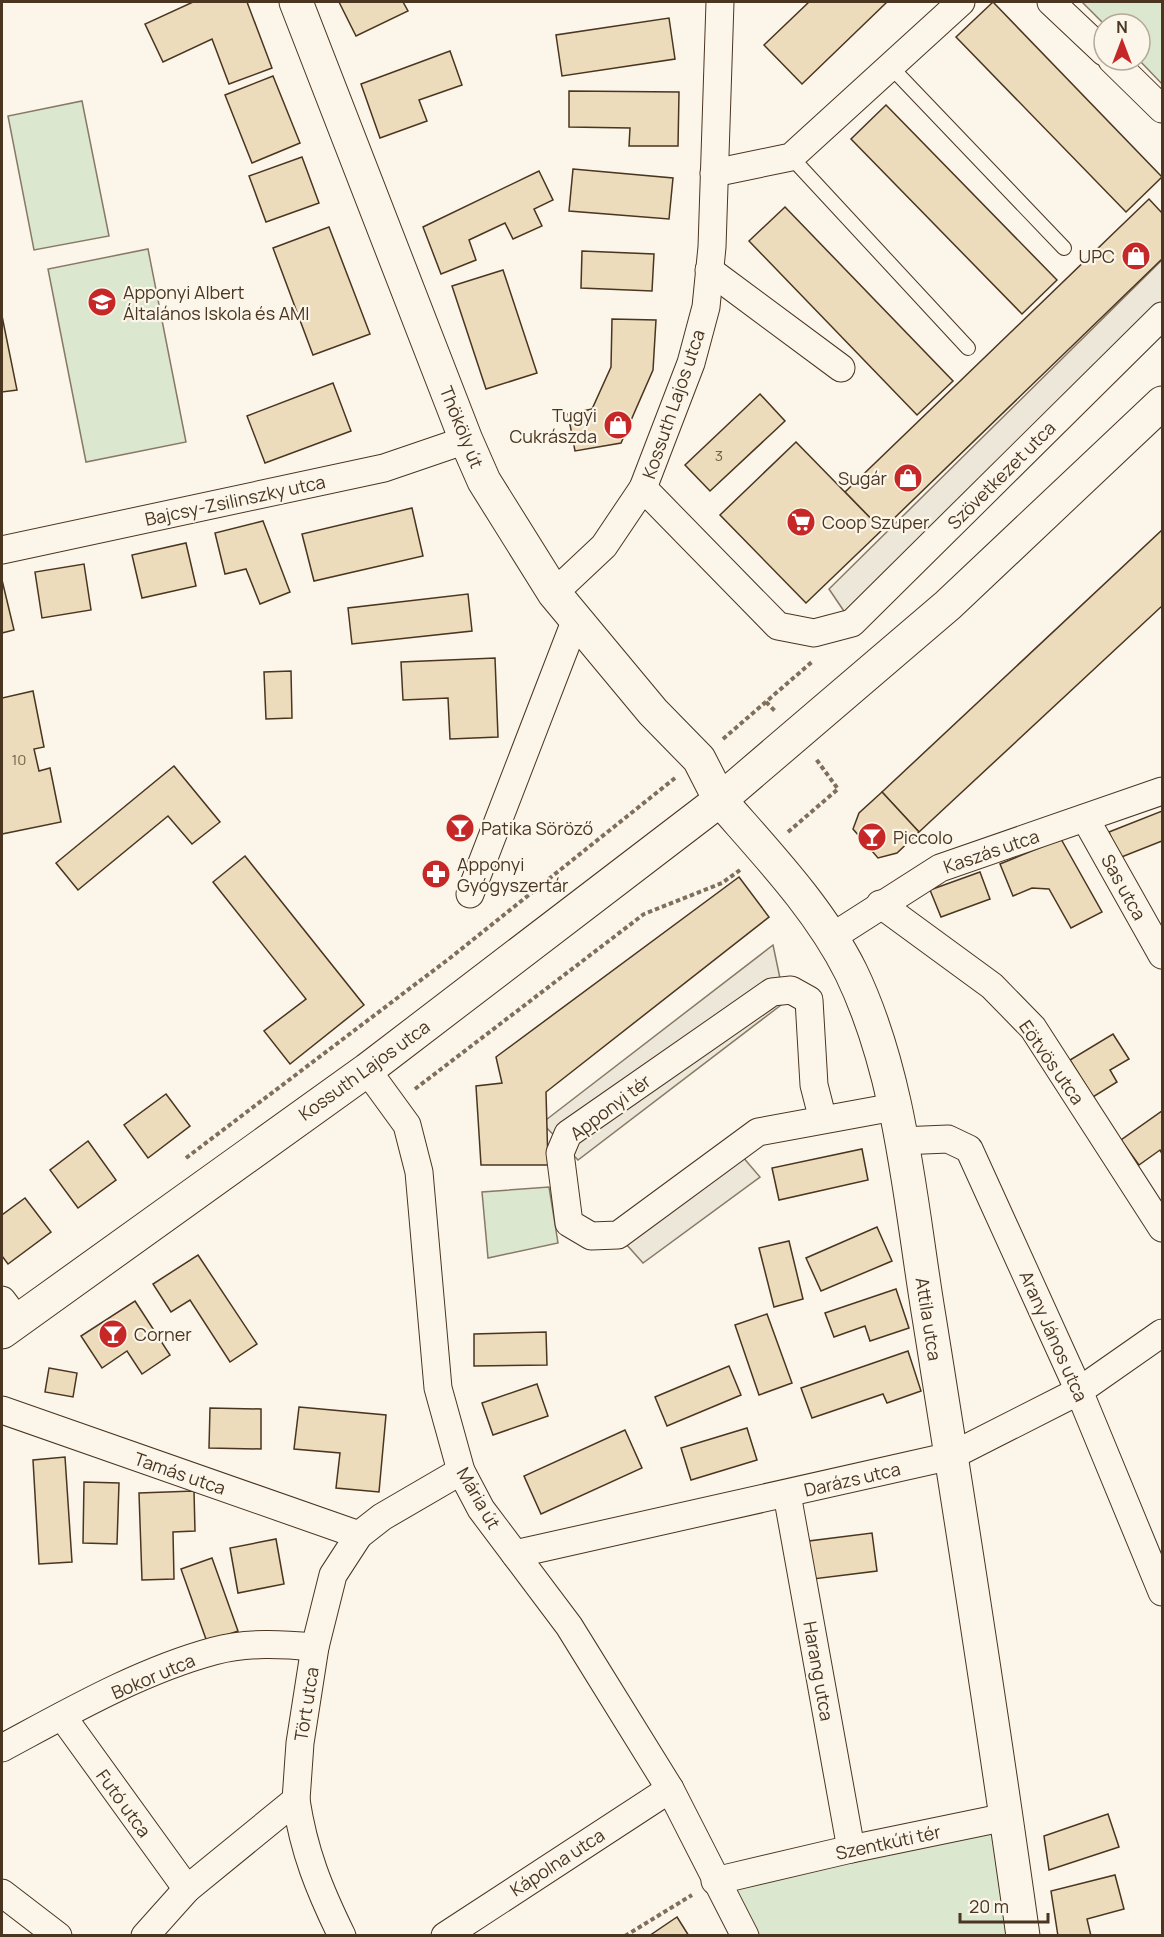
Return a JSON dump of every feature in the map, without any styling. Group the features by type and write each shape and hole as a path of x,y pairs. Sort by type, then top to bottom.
{"street":[{"name":"Thököly út","path":"296,2 484,482 554,593 653,712 699,759 720,800 765,852"},
{"name":"Kossuth Lajos utca","path":"554,593 604,546 643,488 691,363 706,307 710,270 720,2"},
{"path":"714,173 791,157 961,2"},
{"path":"1051,2 1092,41"},
{"path":"1124,72 1162,109"},
{"path":"710,270 841,368"},
{"name":"Szövetkezet utca","path":"643,488 778,626 814,633 852,622 1162,316"},
{"path":"720,800 948,605 1162,403"},
{"name":"Bajcsy-Zsilinszky utca","path":"2,550 384,468 466,440"},
{"path":"470,894 576,619"},
{"name":"Kaszás utca","path":"832,937 880,904 940,868 1162,791"},
{"name":"Kossuth Lajos utca","path":"7,1318 367,1070 720,800"},
{"name":"Sas utca","path":"1085,818 1162,955"},
{"name":"Attila utca","path":"765,852 832,937 851,974 879,1043 900,1141 1006,1817"},
{"name":"Eötvös utca","path":"880,904 992,986 1033,1028 1162,1228"},
{"name":"Apponyi tér","path":"823,1120 814,1085 809,1000 791,990 772,992 568,1134 560,1153 569,1223 591,1236 618,1235 758,1132 894,1107"},
{"name":"Mária út","path":"367,1070 406,1125 419,1172 438,1388 461,1471 481,1509 568,1626 669,1789 716,1881"},
{"name":"Arany János utca","path":"900,1141 948,1139 969,1149 1079,1391 1162,1592"},
{"name":"Darázs utca","path":"514,1554 951,1456 1079,1391 1162,1334"},
{"name":"Tamás utca","path":"2,1410 358,1535"},
{"name":"Tört utca","path":"296,1800 300,1743 315,1647 333,1575 358,1535 382,1517 461,1471"},
{"name":"Harang utca","path":"787,1494 851,1849"},
{"name":"Bokor utca","path":"2,1748 152,1673 216,1651 273,1644 315,1647"},
{"name":"Futó utca","path":"62,1716 187,1889"},
{"name":"Kápolna utca","path":"445,1935 669,1789"},
{"path":"145,1935 187,1889 296,1800"},
{"path":"296,1800 302,1838 316,1884 342,1935"},
{"path":"1006,1817 1023,1935"},
{"name":"Szentkúti tér","path":"716,1881 851,1849 1006,1817"},
{"path":"716,1881 745,1935"},
{"path":"2,1893 58,1935"}],"lane":[{"path":"890,66 1064,248"},
{"path":"791,157 968,348"}],"path":[{"path":"183,1160 450,958 699,759 766,702 797,734 838,789 765,852 722,883 644,914 394,1105"},
{"path":"625,1935 716,1881"}],"green space":[{"path":"1082,2 1162,2 1162,84 1150,72 1152,12 1092,12"},
{"path":"82,101 109,236 34,250 8,116"},
{"path":"148,249 186,442 86,462 48,269"},
{"path":"549,1187 558,1243 488,1258 482,1192"},
{"path":"1006,1817 1023,1935 745,1935 715,1881"}],"shaded area":[{"path":"1162,260 1162,316 852,623 829,589"},
{"path":"773,945 785,1002 578,1160 542,1123"},
{"path":"736,1149 760,1177 643,1263 618,1235"}],"building":[{"path":"193,2 247,2 272,68 229,84 212,39 163,62 145,24"},
{"path":"339,2 403,2 408,11 356,36"},
{"path":"809,2 887,2 802,84 764,45"},
{"path":"993,2 1162,177 1126,212 956,37"},
{"path":"669,18 675,59 562,76 556,35"},
{"path":"450,51 462,85 419,100 427,121 380,138 361,84"},
{"path":"273,76 300,143 252,163 225,95"},
{"path":"569,91 679,92 678,146 629,146 630,128 569,127"},
{"path":"886,105 1057,280 1022,314 851,139"},
{"path":"302,157 319,203 266,222 249,176"},
{"path":"573,169 673,178 669,219 569,211"},
{"path":"539,171 553,200 534,209 542,226 513,239 505,223 469,240 476,260 441,274 423,227"},
{"path":"1149,199 1162,213 1162,259 882,530 845,492"},
{"path":"785,207 953,381 917,415 749,241"},
{"path":"329,227 370,334 313,355 273,248"},
{"path":"582,251 654,254 652,291 581,288"},
{"path":"503,270 537,373 486,389 452,286"},
{"path":"2,316 17,390 2,392"},
{"path":"612,319 656,320 653,370 621,443 575,451 568,414 592,409 611,367"},
{"path":"333,383 351,431 265,463 247,416"},
{"path":"760,394 785,421 710,491 685,465"},
{"name":"Coop Szuper","path":"796,442 882,530 806,603 720,515"},
{"path":"412,508 423,556 314,581 302,534"},
{"path":"263,521 290,592 260,604 246,569 225,574 215,533"},
{"path":"1162,530 1162,606 919,832 882,792"},
{"path":"186,543 196,586 142,598 132,555"},
{"path":"84,564 91,610 42,618 35,572"},
{"path":"2,580 14,630 2,633"},
{"path":"468,594 472,631 352,644 348,608"},
{"path":"495,658 498,737 450,739 448,698 403,700 401,662"},
{"path":"291,671 292,718 266,719 264,672"},
{"path":"33,691 44,747 34,749 39,771 50,768 61,822 2,834 2,698"},
{"path":"174,766 220,822 192,844 168,816 78,890 56,863"},
{"path":"882,792 919,832 897,853 878,858 853,829 859,813"},
{"path":"1162,811 1162,841 1119,858 1109,832"},
{"path":"1061,839 1102,912 1071,928 1049,889 1032,888 1013,896 1000,864"},
{"path":"245,856 364,1005 290,1064 264,1031 306,999 213,882"},
{"path":"980,872 990,899 941,917 930,890"},
{"path":"739,877 769,917 546,1092 548,1165 481,1165 476,1086 502,1083 496,1057"},
{"path":"1113,1034 1129,1059 1110,1070 1117,1082 1093,1097 1070,1060"},
{"path":"166,1094 190,1126 148,1158 124,1125"},
{"path":"1162,1111 1162,1154 1160,1150 1139,1165 1121,1140"},
{"path":"88,1141 116,1180 78,1208 50,1170"},
{"path":"862,1149 868,1180 779,1200 772,1168"},
{"path":"25,1198 51,1232 8,1264 2,1256 2,1215"},
{"path":"877,1227 892,1261 821,1291 806,1258"},
{"path":"789,1241 803,1299 774,1307 759,1248"},
{"path":"198,1255 257,1344 230,1362 190,1300 171,1312 153,1284"},
{"path":"896,1289 909,1328 870,1341 865,1326 834,1337 825,1313"},
{"path":"135,1301 170,1355 142,1374 127,1351 102,1368 81,1336"},
{"path":"767,1314 792,1383 759,1395 735,1325"},
{"path":"546,1332 547,1365 474,1366 474,1334"},
{"path":"908,1351 921,1391 887,1403 883,1394 812,1418 801,1388"},
{"path":"729,1366 741,1395 667,1426 655,1397"},
{"path":"49,1368 77,1373 73,1397 45,1392"},
{"path":"537,1384 548,1416 493,1435 482,1403"},
{"path":"299,1407 386,1415 379,1492 336,1488 340,1453 294,1449"},
{"path":"210,1408 261,1409 261,1449 209,1448"},
{"path":"747,1428 757,1460 691,1480 681,1448"},
{"path":"625,1430 642,1468 541,1514 524,1476"},
{"path":"65,1457 72,1562 39,1564 33,1460"},
{"path":"84,1482 119,1483 117,1544 83,1543"},
{"path":"194,1491 195,1531 173,1532 174,1579 142,1580 139,1493"},
{"path":"872,1533 877,1571 813,1579 809,1541"},
{"path":"276,1539 284,1584 238,1593 230,1548"},
{"path":"212,1558 238,1631 207,1642 181,1569"},
{"path":"1108,1814 1119,1847 1049,1870 1044,1836"},
{"path":"1115,1875 1124,1909 1087,1919 1091,1936 1058,1936 1051,1891"},
{"path":"677,1917 689,1936 649,1936"}],"place":[{"name":"UPC","path":"1136,256"},
{"name":"Apponyi Albert Általános Iskola és AMI","path":"102,302"},
{"name":"Tugyi Cukrászda","path":"618,425"},
{"name":"Sugár","path":"908,478"},
{"name":"Coop Szuper","path":"801,522"},
{"name":"Patika Söröző","path":"460,828"},
{"name":"Piccolo","path":"872,837"},
{"name":"Apponyi Gyógyszertár","path":"436,874"},
{"name":"Corner","path":"113,1334"}]}
